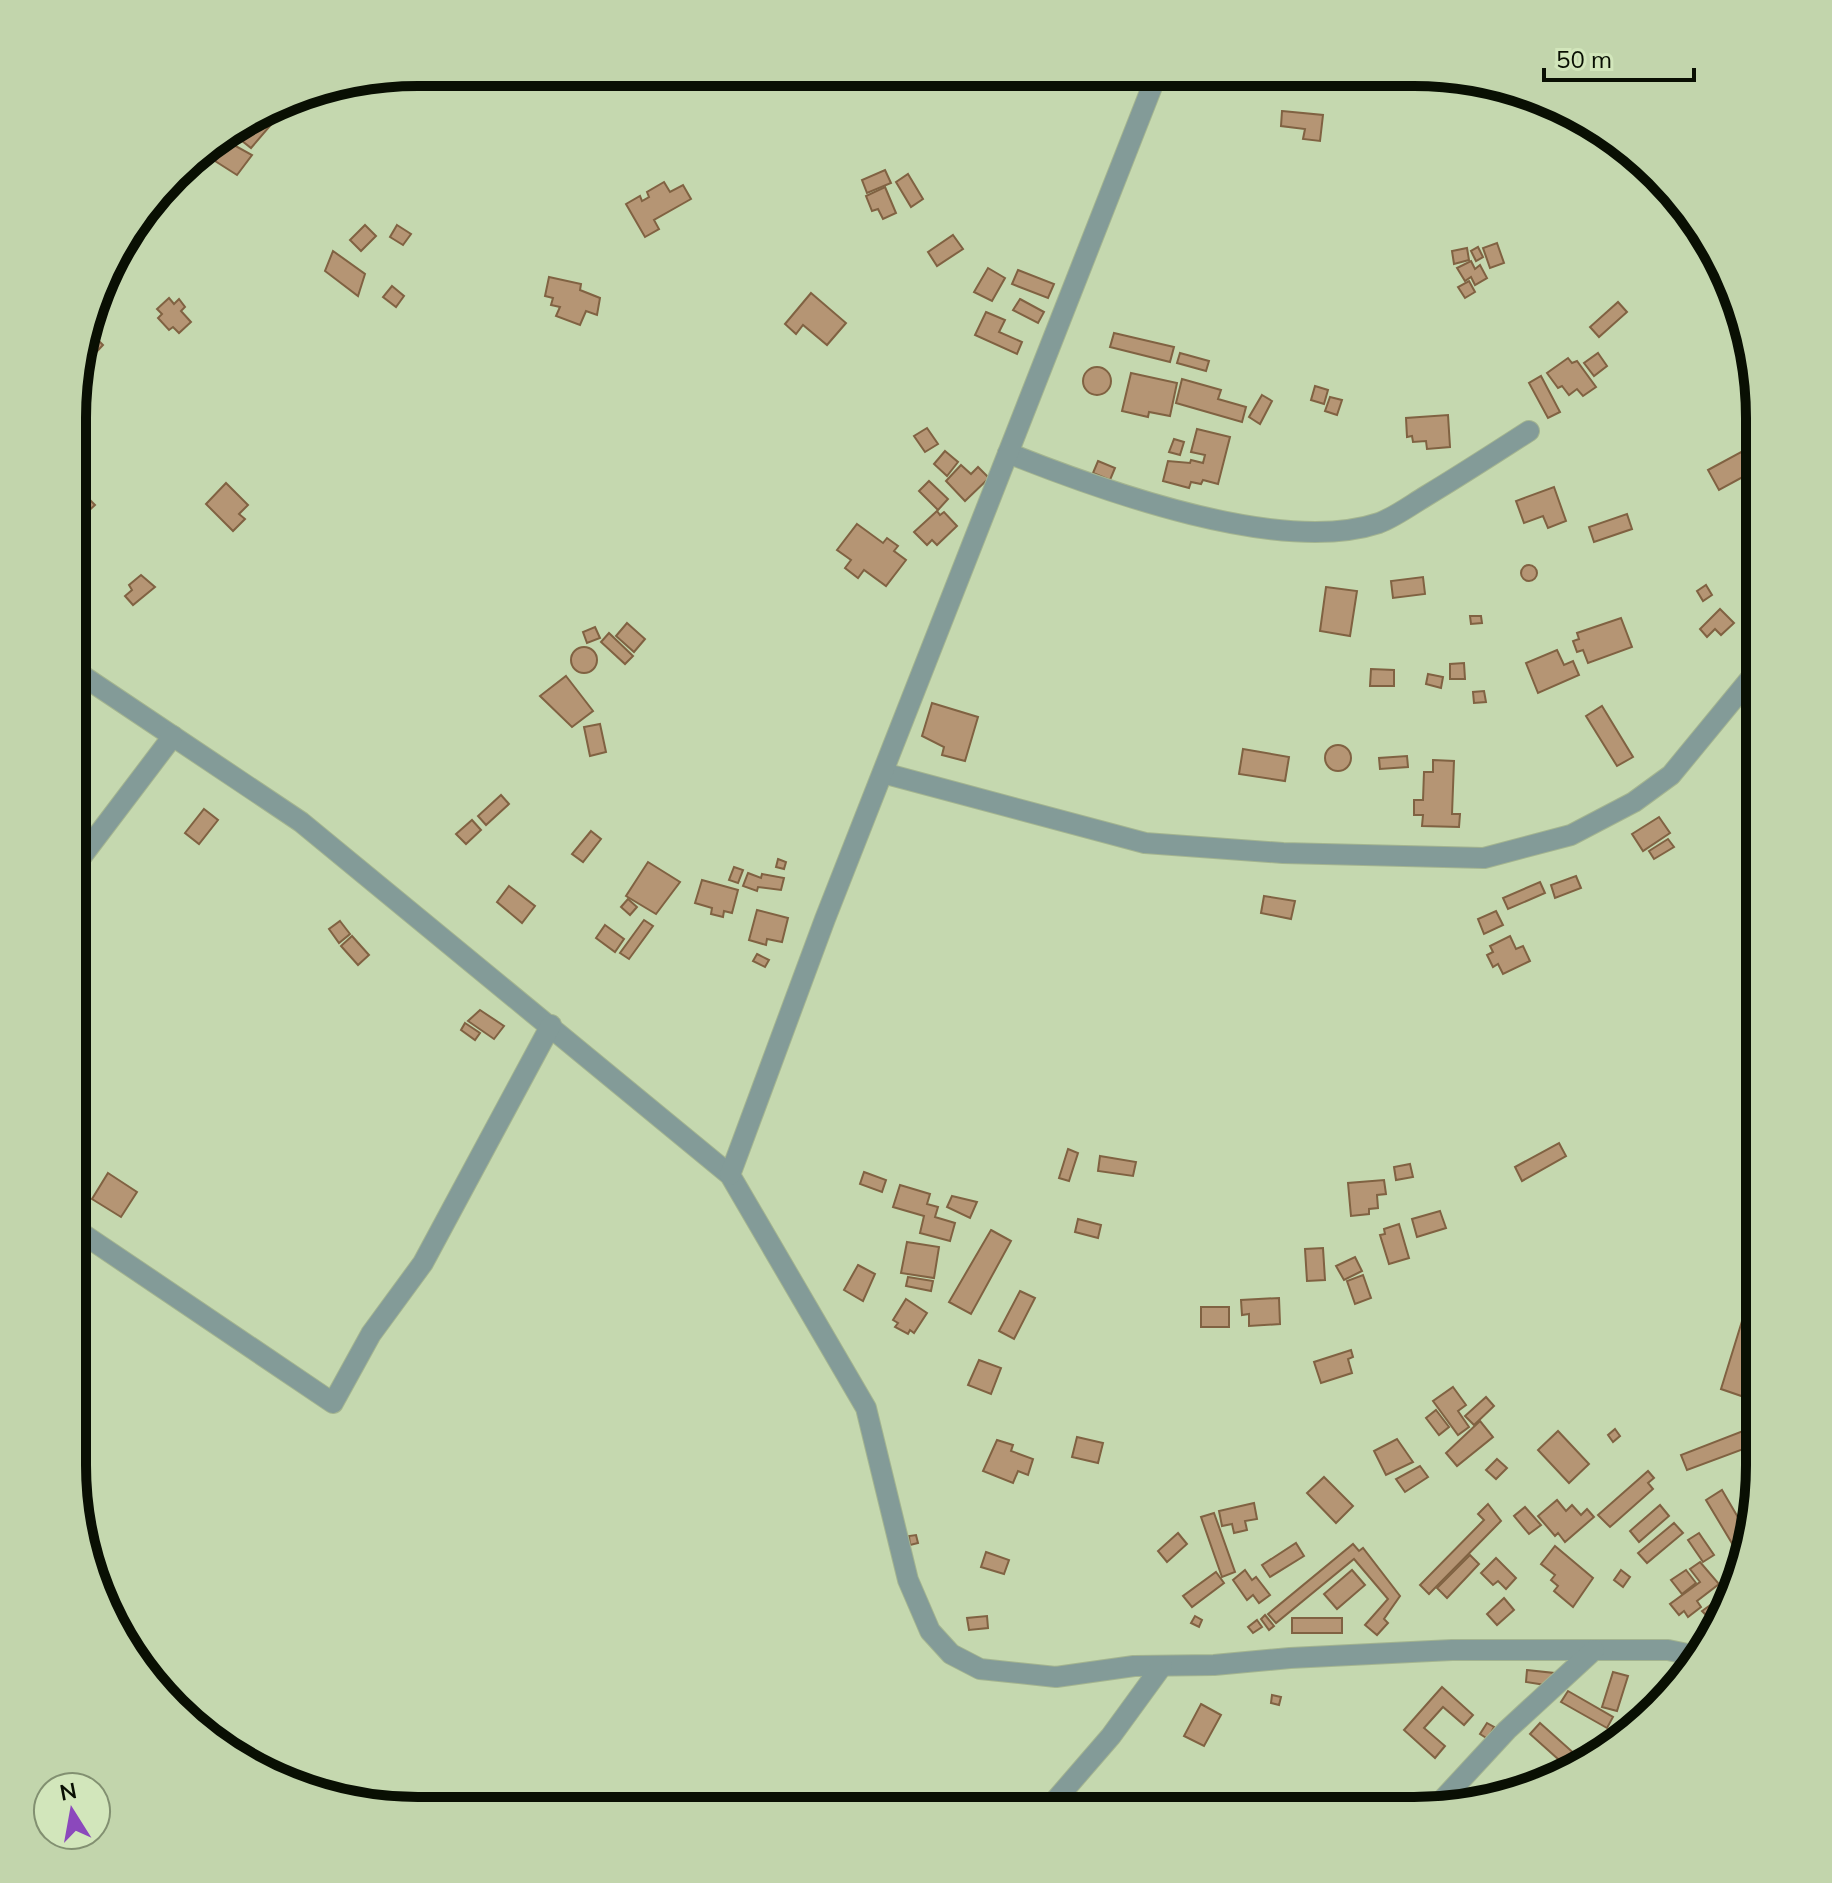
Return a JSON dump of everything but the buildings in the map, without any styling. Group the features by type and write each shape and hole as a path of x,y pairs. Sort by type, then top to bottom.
{"street":[{"path":"730,1175 883,773 1152,86"},
{"path":"1008,453 1112,494 1191,514 1267,527 1344,530 1383,522 1529,431"},
{"path":"86,678 301,822 730,1175 866,1408 908,1580 930,1631 951,1654 980,1669 1056,1677 1134,1666 1452,1650 1668,1650 1687,1654"},
{"path":"883,773 1145,843 1283,853 1484,858 1571,835 1634,802 1671,775 1746,684"},
{"path":"86,851 173,736"},
{"path":"86,1236 333,1403 371,1334 423,1263 551,1025"},
{"path":"1447,1795 1507,1730 1594,1650"},
{"path":"1058,1797 1111,1736 1162,1666"}]}
